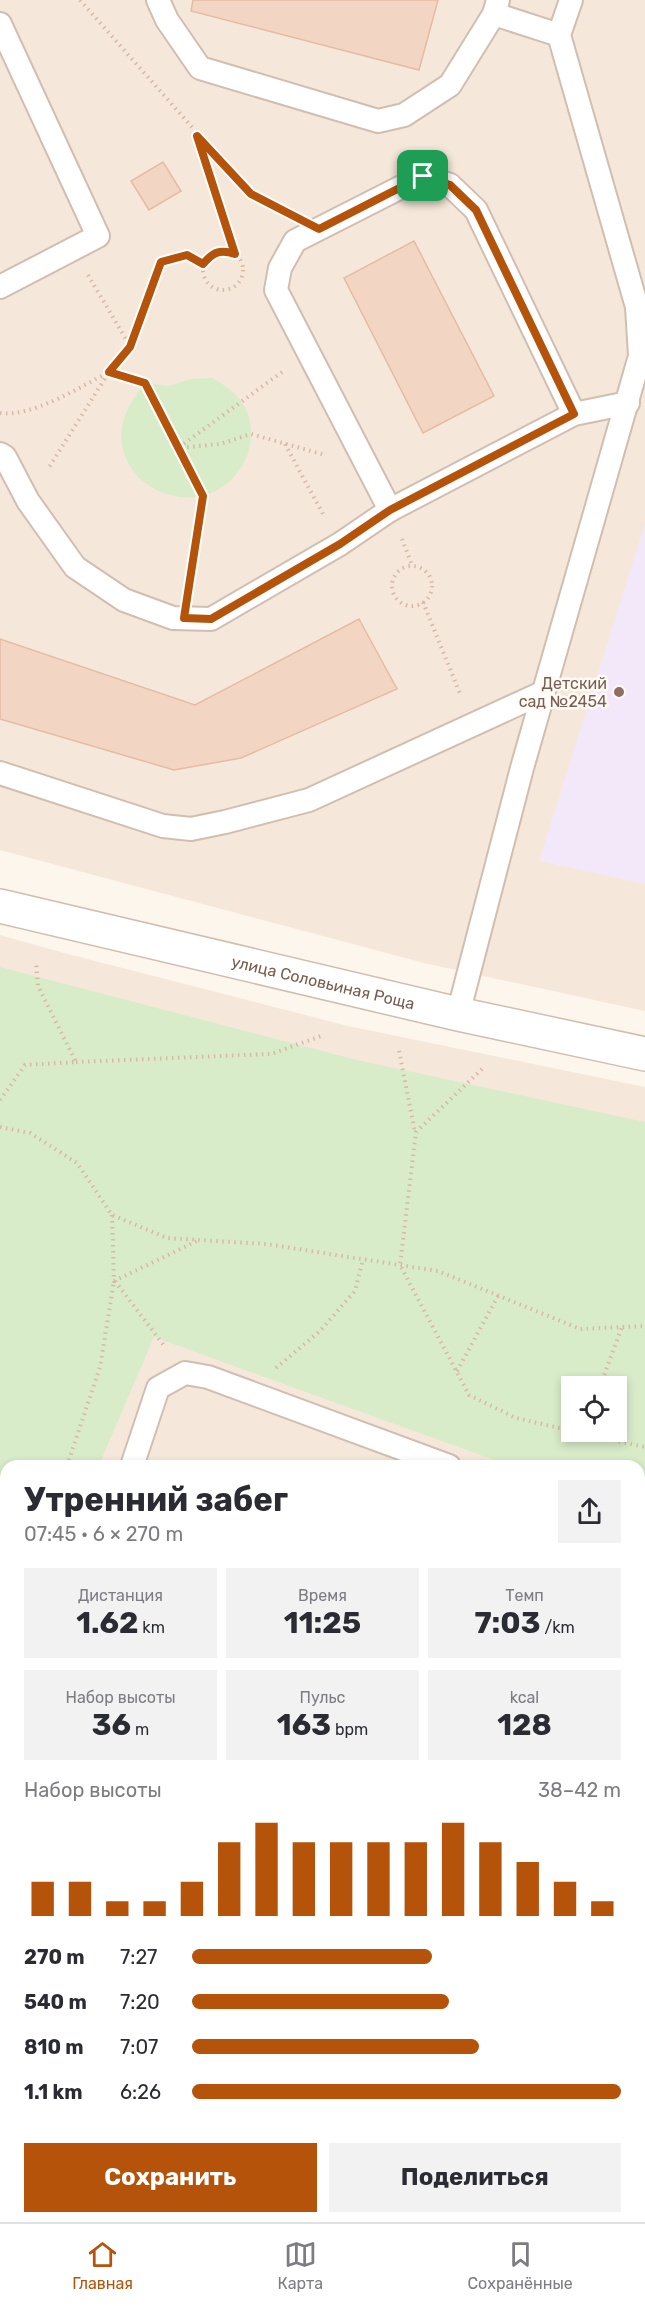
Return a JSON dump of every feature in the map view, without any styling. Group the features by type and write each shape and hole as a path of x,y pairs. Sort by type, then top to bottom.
{"street":[{"name":"улица Соловьиная Роща","path":"0,906 458,1014 645,1054"}],"lane":[{"path":"158,0 167,20 200,68 378,121 404,115 450,85 496,7 560,35"},
{"path":"458,1014 522,768 640,356 637,307 560,35 571,0"},
{"path":"0,24 98,236 0,287"},
{"path":"390,510 276,290 280,268 295,241 423,176 450,185 476,210 574,414"},
{"path":"0,454 4,457 28,501 75,567 124,600 173,618 211,619 340,544 390,510 574,414 628,403"},
{"path":"0,773 163,826 191,829 309,800 544,692"},
{"path":"134,1460 158,1388 185,1373 208,1377 433,1460"}],"path":[{"path":"80,0 197,136 251,194 319,229"},
{"path":"197,136 235,254 242,264 242,277 234,287 222,291 210,286 203,276 203,264 211,254 223,250 235,254"},
{"path":"73,249 130,347"},
{"path":"28,501 109,372 130,347 161,262 187,255 203,264"},
{"path":"178,448 309,352"},
{"path":"0,413 7,414 46,405 109,372 145,383 203,496 184,618"},
{"path":"178,448 220,444 251,434 368,468"},
{"path":"285,443 340,544"},
{"path":"412,566 423,569 431,580 431,592 423,602 411,606 400,602 392,592 392,579 400,569 412,566"},
{"path":"423,602 472,725"},
{"path":"36,963 38,986 76,1062"},
{"path":"0,1100 25,1065 271,1054 324,1035"},
{"path":"399,1052 416,1132 400,1265 469,1395 516,1418 561,1428"},
{"path":"416,1132 482,1069"},
{"path":"0,1127 30,1133 76,1163 112,1215 167,1238 266,1244 438,1270 580,1329 645,1326"},
{"path":"69,1460 100,1367 114,1281 112,1215"},
{"path":"114,1281 199,1240"},
{"path":"249,1392 320,1331 355,1291 363,1259"},
{"path":"114,1281 185,1373"},
{"path":"457,1371 498,1296"},
{"path":"604,1376 622,1327"},
{"path":"624,1442 645,1447"}],"shaded area":[{"path":"0,0 645,0 645,1011 428,964 0,850"},
{"name":"Детский сад №2454","path":"645,524 645,884 539,861"},
{"path":"0,935 348,1026 645,1087 645,1460 0,1460"}],"green space":[{"path":"212,378 235,394 249,416 251,441 243,465 231,480 213,492 193,497 173,496 154,488 138,476 127,460 122,441 124,419 130,405 145,383 169,386 191,379"},
{"path":"0,967 357,1060 645,1122 645,1460 494,1460 154,1337 101,1460 0,1460"}],"building":[{"path":"193,0 438,0 419,70 191,11"},
{"path":"163,162 181,191 149,210 131,181"},
{"path":"414,241 494,396 423,433 344,278"},
{"path":"359,619 397,689 241,758 174,770 0,719 0,639 195,705"}],"place":[{"name":"Детский сад №2454","path":"619,692"}],"route":[{"path":"197,136 251,194 319,229 423,176 450,185 476,210 574,414 390,510 340,544 211,619 184,618 203,496 145,383 109,372 130,347 161,262 187,255 203,264 211,254 223,250 235,254 197,136"}]}
